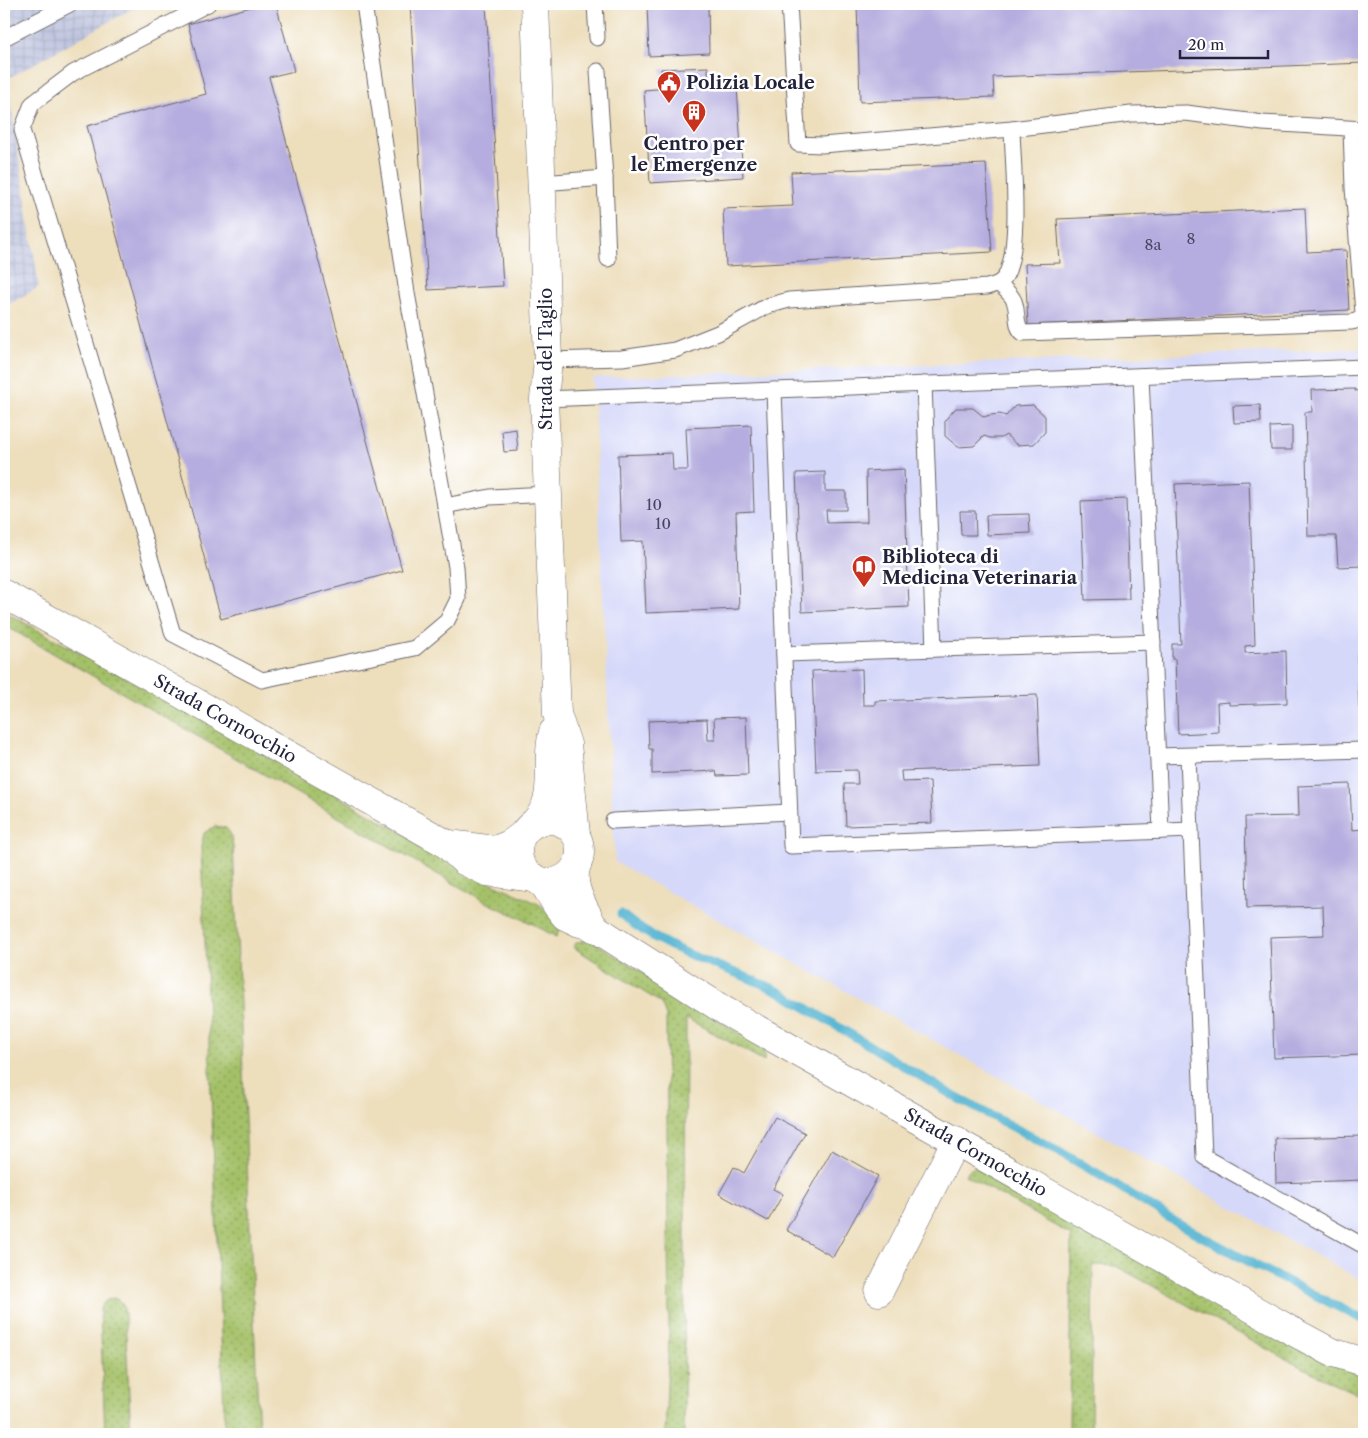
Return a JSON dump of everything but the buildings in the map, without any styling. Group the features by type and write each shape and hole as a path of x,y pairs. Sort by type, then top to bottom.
{"street":[{"name":"Strada del Taglio","path":"535,4 548,360 544,399 557,714 566,739 576,835"},
{"name":"Strada Cornocchio","path":"4,594 445,843 464,861 487,872 554,881 564,878 572,872 577,864"},
{"name":"Strada del Taglio","path":"526,831 540,817 547,804 551,739 557,714"},
{"name":"Strada Cornocchio","path":"445,843 465,845 477,849 495,850 510,844 538,821 549,820 560,821 576,835"},
{"name":"Strada Cornocchio","path":"526,831 518,845 518,856 521,865 527,873 545,886 557,906 571,920 594,928 705,999 1292,1331 1332,1352 1364,1362"},
{"path":"576,835 580,845 580,855 574,873 576,887 594,928"},
{"path":"879,1292 956,1140"}],"lane":[{"path":"4,38 70,4"},
{"path":"208,4 74,73 32,104 22,130 173,634 262,680 415,648 447,621 458,599 456,568 407,293 364,4"},
{"path":"595,4 597,38"},
{"path":"789,4 798,144 822,145 1012,130 1131,114 1186,113 1263,123 1358,129 1353,188 1363,312 1358,321 1023,333 1019,330 1013,299 999,284"},
{"path":"598,71 608,259"},
{"path":"548,360 622,358 675,350 718,333 767,306 789,300 987,287 999,284 1006,276 1012,258 1015,223 1012,130"},
{"path":"542,183 605,178"},
{"path":"544,399 1364,367"},
{"path":"1141,376 1161,831"},
{"path":"924,384 934,649"},
{"path":"774,390 791,846 1192,830"},
{"path":"445,506 490,497 548,494"},
{"path":"784,654 1153,642"},
{"path":"1158,756 1364,750"},
{"path":"1188,756 1204,1158 1364,1246"},
{"path":"613,821 789,812"}],"shaded area":[{"path":"4,4 141,4 7,79 39,287 4,307"},
{"path":"1364,348 1364,1282 615,862 593,378"}],"green space":[{"path":"4,614 12,616 244,742 483,879 540,905 557,919 561,926 556,937 486,902 4,625"},
{"path":"215,826 226,828 230,833 233,846 259,1434 225,1434 201,847 204,833"},
{"path":"588,940 761,1047 765,1055 764,1061 686,1018 684,1434 665,1434 669,1335 666,1016 661,1003 573,947 577,942"},
{"path":"975,1167 1337,1365 1364,1377 1364,1395 1346,1389 1299,1366 1116,1266 1093,1265 1091,1434 1069,1434 1071,1235 965,1175"},
{"path":"113,1298 119,1300 122,1304 125,1315 131,1434 105,1434 100,1309 105,1302"}],"waterway":[{"path":"621,914 657,939 677,949 780,992 957,1098 1057,1150 1179,1224 1364,1320"}],"place":[{"name":"Polizia Locale","path":"669,104"},
{"name":"Centro per le Emergenze","path":"694,133"},
{"name":"Biblioteca di Medicina Veterinaria","path":"864,588"}]}
